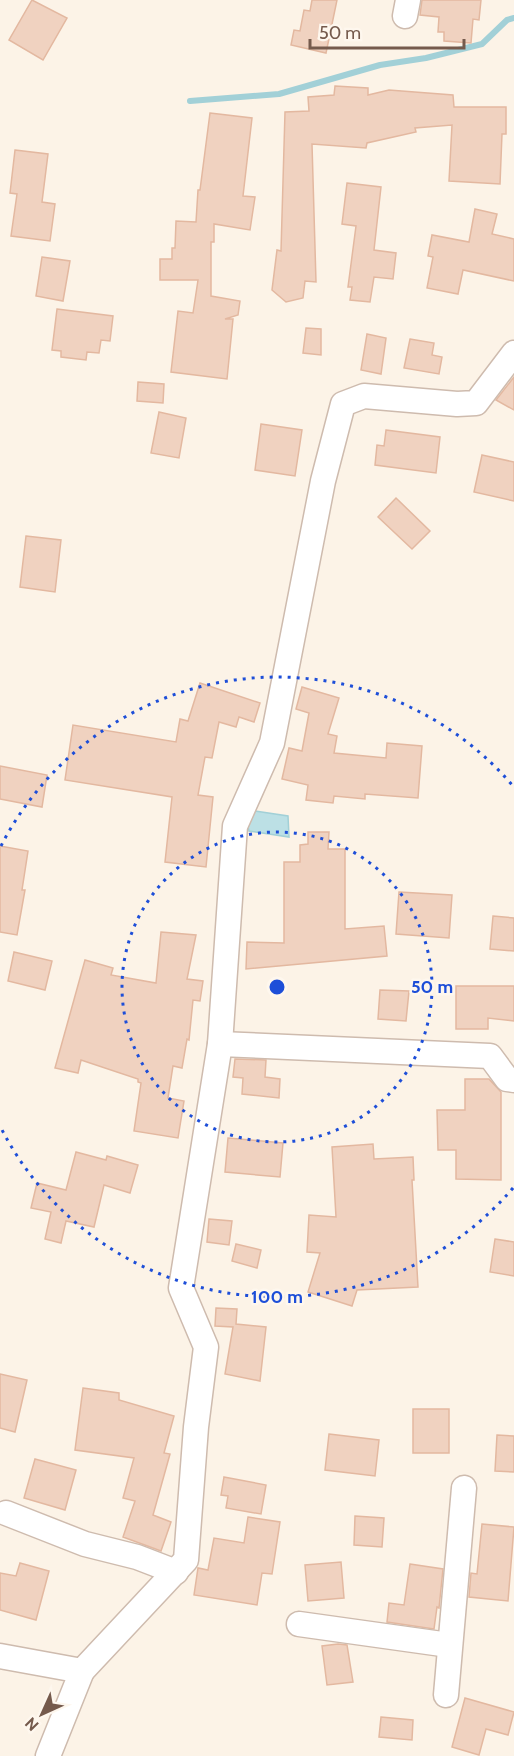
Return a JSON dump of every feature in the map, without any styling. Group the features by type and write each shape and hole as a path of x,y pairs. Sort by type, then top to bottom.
{"street":[{"path":"48,1756 82,1671 186,1560 196,1427 206,1347 181,1288 220,1044 235,826 272,743 323,481 344,404 364,396 457,404 476,403 514,353"},
{"path":"220,1044 490,1056 507,1079 514,1080"},
{"path":"446,1695 464,1488"},
{"path":"6,1513 85,1544 137,1557 176,1572"},
{"path":"299,1624 449,1645"},
{"path":"0,1656 82,1671"}],"water":[{"path":"255,811 288,816 289,837 249,831 247,821"}],"building":[{"path":"32,0 67,18 43,60 9,40"},
{"path":"312,0 337,0 326,53 291,45 294,30 300,31 304,10 310,11"},
{"path":"422,0 481,0 479,20 473,19 471,43 444,41 444,32 438,32 439,17 420,15"},
{"path":"335,86 368,88 368,95 389,90 453,95 454,107 506,107 506,134 502,134 500,184 449,181 452,125 415,128 416,132 367,143 366,148 312,144 316,282 305,281 303,298 286,302 272,290 277,250 281,251 285,112 309,111 308,97 334,95"},
{"path":"210,113 252,118 243,196 255,197 250,230 214,224 214,242 211,242 211,296 240,301 238,315 225,319 233,319 227,379 171,372 178,311 193,313 198,280 160,280 160,259 172,259 172,248 175,248 176,221 196,222 198,190 200,190"},
{"path":"15,150 48,154 42,202 55,204 50,241 11,236 17,194 10,193"},
{"path":"347,183 381,187 374,250 396,253 393,279 374,277 370,302 350,300 352,287 348,287 356,226 342,224"},
{"path":"475,209 497,214 492,234 514,239 514,281 463,270 458,294 427,288 433,257 428,256 432,235 469,242"},
{"path":"42,257 70,261 63,301 36,296"},
{"path":"57,309 113,316 110,341 101,340 99,353 87,352 86,360 61,357 61,351 52,350"},
{"path":"306,328 321,329 321,355 303,353"},
{"path":"367,334 386,338 381,374 361,370"},
{"path":"410,339 434,343 432,355 442,357 439,374 404,368"},
{"path":"514,377 514,410 496,400"},
{"path":"138,382 164,384 163,403 137,401"},
{"path":"159,412 186,418 179,458 151,453"},
{"path":"261,424 302,430 295,476 255,470"},
{"path":"386,430 440,437 436,473 375,465 377,445 384,446"},
{"path":"482,455 514,462 514,501 474,492"},
{"path":"396,498 430,531 412,549 378,517"},
{"path":"26,536 61,540 55,592 20,587"},
{"path":"200,683 260,703 254,722 239,717 236,727 219,722 212,758 205,757 198,795 213,797 206,867 165,862 172,797 65,780 73,725 176,742 180,719 188,721"},
{"path":"302,687 339,698 328,734 337,736 334,753 386,758 387,743 422,746 418,798 365,794 365,799 334,796 333,803 306,800 308,785 282,779 289,748 302,751 309,713 296,709"},
{"path":"0,766 47,775 42,807 0,799"},
{"path":"308,832 329,832 328,849 345,849 345,929 384,926 387,956 246,969 247,942 284,943 284,862 300,862 300,845 308,844"},
{"path":"0,846 28,851 22,890 25,890 17,935 0,932"},
{"path":"399,892 452,895 449,938 396,934"},
{"path":"493,916 514,918 514,951 490,949"},
{"path":"161,932 196,935 187,979 203,981 200,1001 193,1000 189,1040 187,1039 182,1068 173,1066 168,1098 184,1101 178,1138 134,1131 141,1083 138,1079 81,1060 78,1073 55,1068 85,960 113,968 111,975 156,983"},
{"path":"14,952 52,961 45,990 8,981"},
{"path":"456,986 514,986 514,1021 488,1018 488,1029 456,1029"},
{"path":"380,990 409,991 406,1021 378,1019"},
{"path":"235,1059 266,1060 265,1077 280,1079 279,1098 242,1094 243,1078 233,1077"},
{"path":"465,1079 489,1079 501,1092 501,1180 456,1179 456,1150 438,1150 437,1110 465,1110"},
{"path":"228,1138 283,1143 280,1177 225,1172"},
{"path":"373,1144 374,1159 413,1157 414,1180 412,1180 418,1287 357,1290 352,1306 308,1292 320,1253 307,1252 309,1215 336,1217 332,1147"},
{"path":"76,1152 106,1160 107,1156 138,1165 130,1193 104,1185 94,1227 66,1221 61,1243 45,1239 51,1212 31,1208 37,1183 66,1190"},
{"path":"209,1219 232,1221 229,1245 207,1242"},
{"path":"495,1239 514,1242 514,1276 490,1272"},
{"path":"236,1244 261,1250 257,1268 232,1261"},
{"path":"216,1308 237,1309 236,1324 266,1327 260,1381 225,1374 233,1327 215,1326"},
{"path":"0,1374 27,1380 15,1432 0,1428"},
{"path":"83,1388 119,1393 119,1400 174,1416 164,1453 170,1454 153,1515 171,1522 161,1551 123,1537 135,1501 123,1498 134,1458 75,1450"},
{"path":"413,1409 449,1409 449,1453 413,1453"},
{"path":"329,1434 379,1440 375,1476 325,1470"},
{"path":"497,1435 514,1436 514,1472 495,1471"},
{"path":"35,1459 76,1470 65,1510 24,1498"},
{"path":"224,1477 266,1485 261,1514 226,1508 228,1496 221,1495"},
{"path":"355,1516 384,1518 382,1547 354,1545"},
{"path":"248,1517 280,1522 272,1574 262,1573 257,1605 194,1595 198,1568 208,1570 214,1538 244,1543"},
{"path":"482,1524 514,1527 508,1601 469,1597 471,1573 477,1574"},
{"path":"341,1562 344,1598 308,1601 305,1565"},
{"path":"20,1563 49,1571 36,1620 0,1610 0,1573 16,1576"},
{"path":"410,1564 443,1569 439,1608 437,1607 434,1629 387,1622 389,1603 404,1605"},
{"path":"347,1645 353,1682 327,1685 322,1646"},
{"path":"465,1698 514,1712 508,1735 486,1729 479,1755 452,1747"},
{"path":"381,1717 413,1720 412,1740 379,1737"}],"waterway":[{"path":"190,101 279,94 380,65 426,58 482,44 507,20 514,18"}]}
